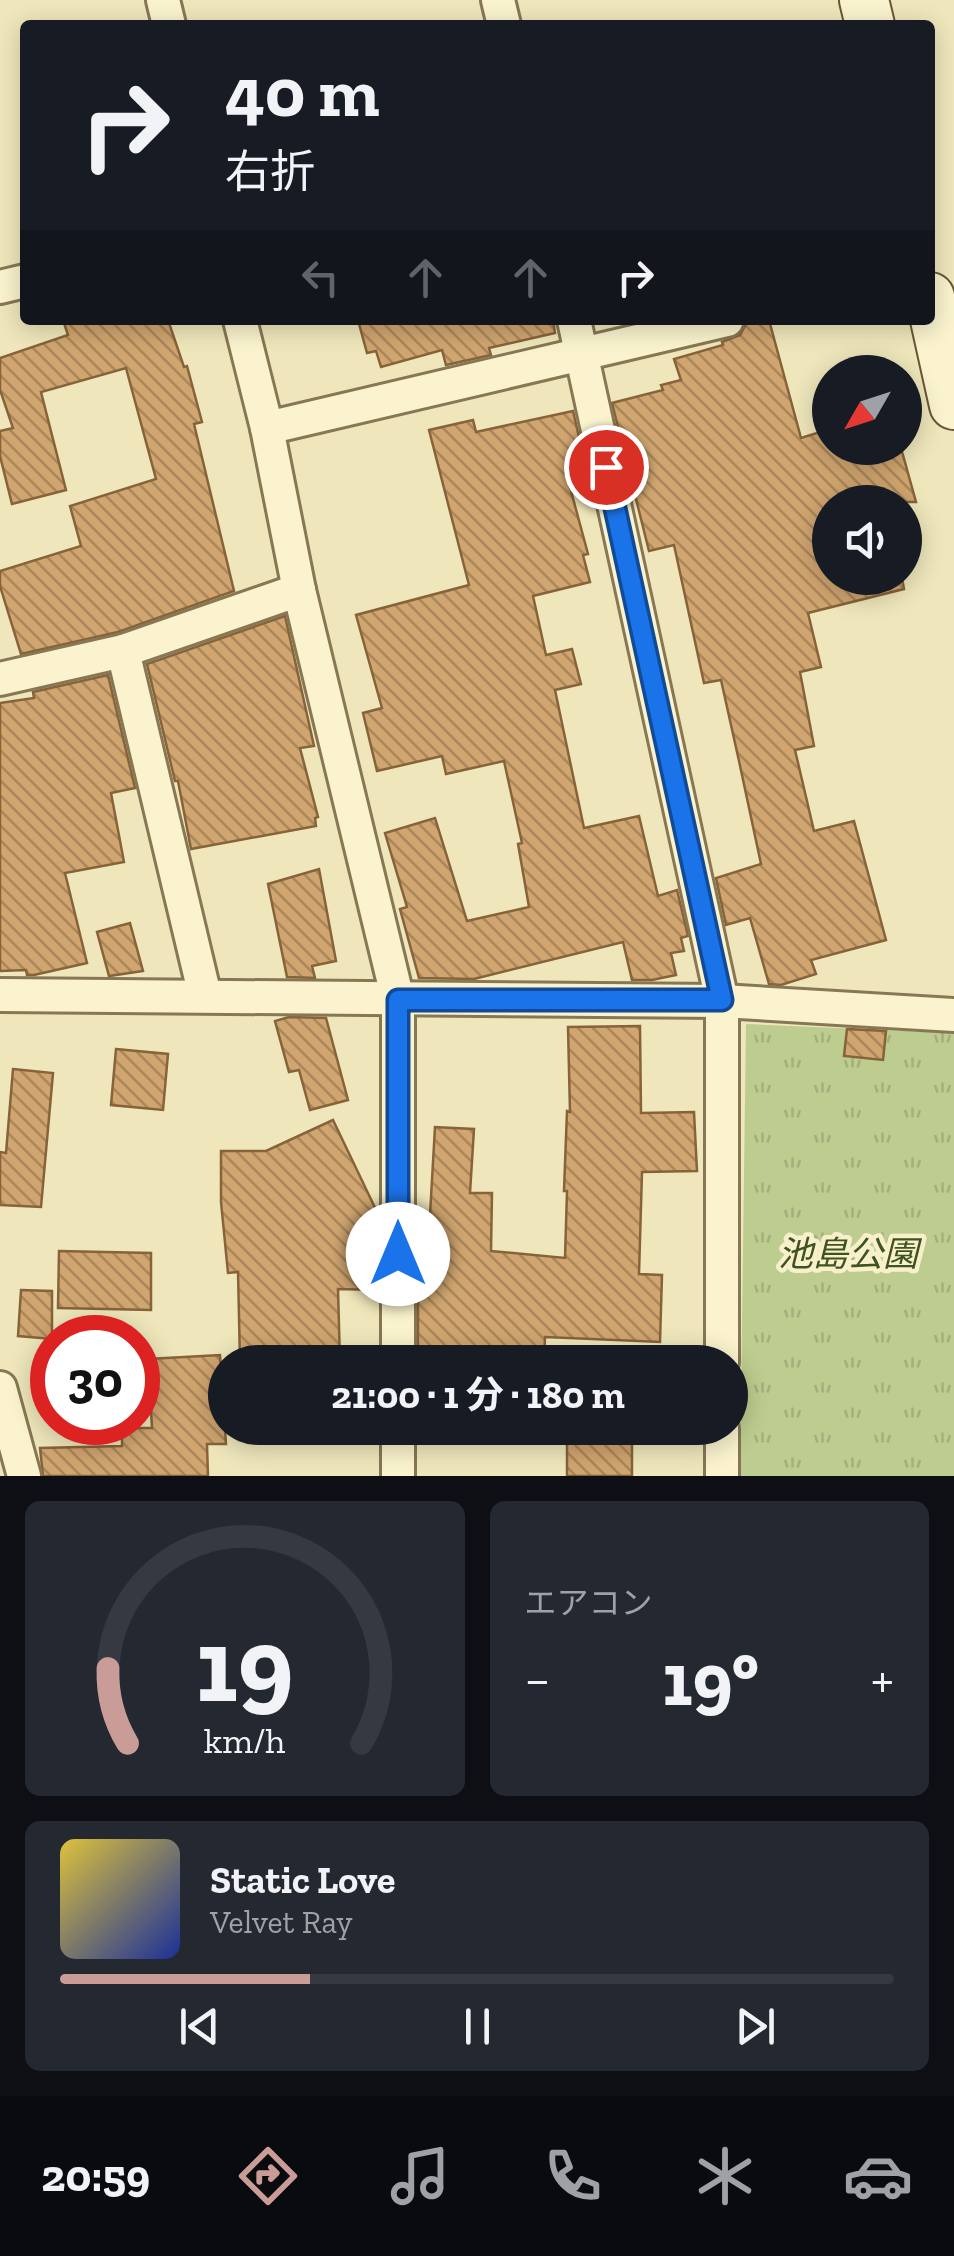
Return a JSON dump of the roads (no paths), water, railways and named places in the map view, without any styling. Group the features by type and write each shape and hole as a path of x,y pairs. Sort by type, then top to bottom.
{"street":[{"path":"935,319 954,404"},
{"path":"241,325 398,1000 398,1345"},
{"path":"575,325 722,1000 722,1345"},
{"path":"267,428 704,325"},
{"path":"0,679 123,651 300,590"},
{"path":"123,651 205,996"},
{"path":"0,995 722,1000 954,1015"},
{"path":"0,1388 24,1476"},
{"path":"398,1445 398,1476"},
{"path":"722,1445 722,1476"}],"park label":[{"name":"池島公園","path":"848,1254"}]}
